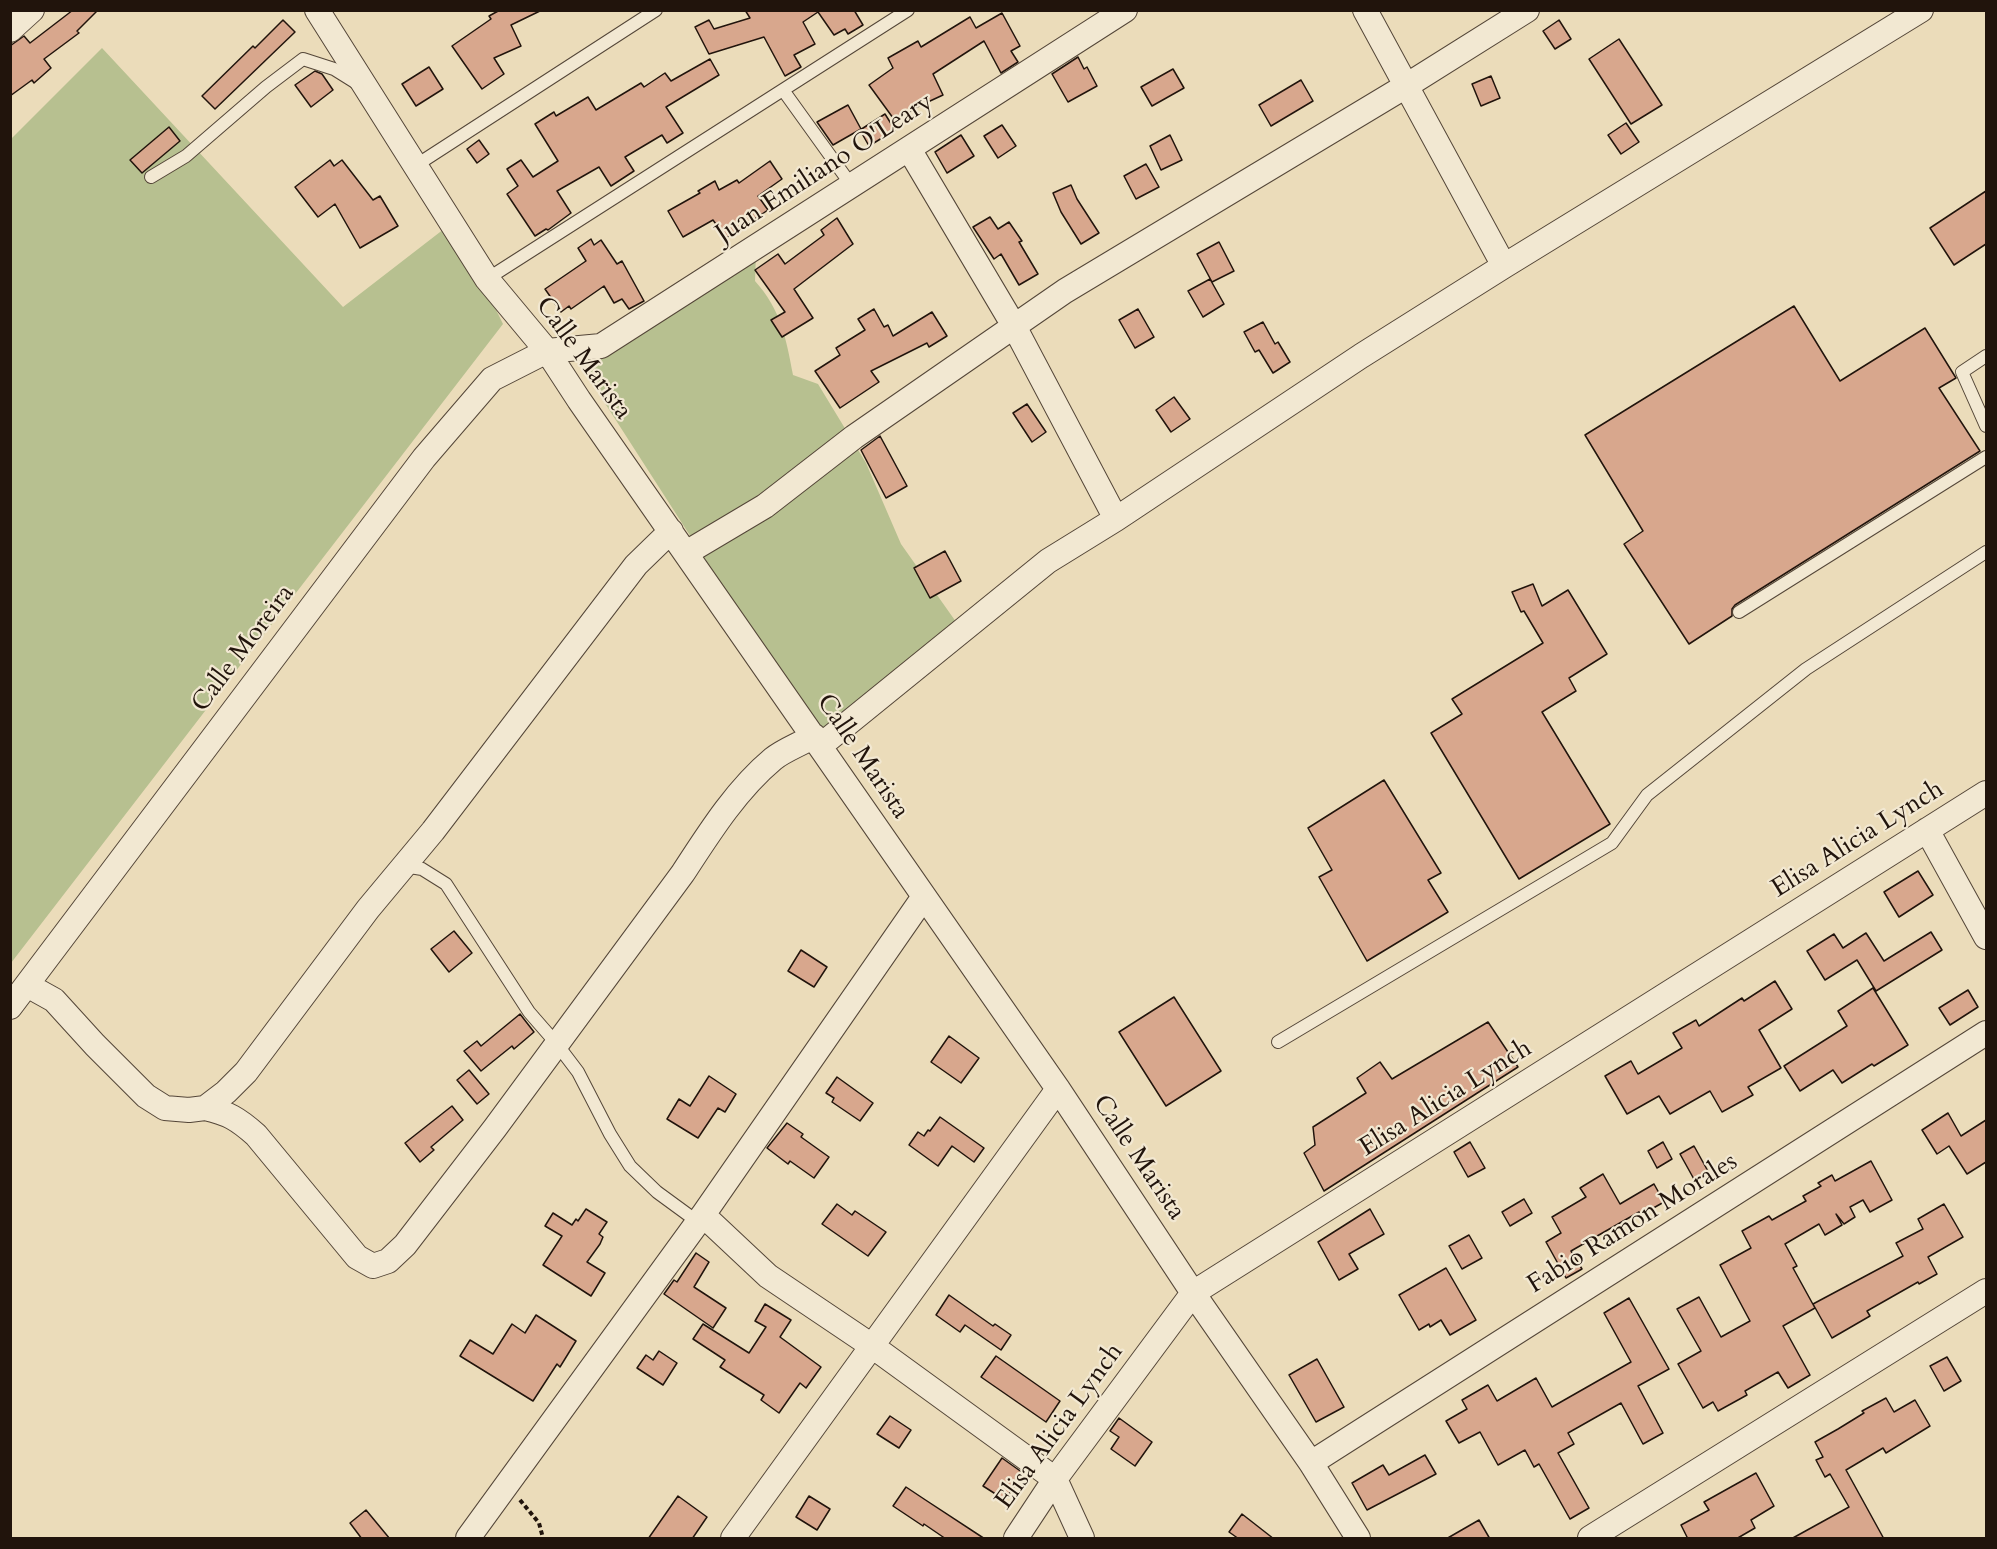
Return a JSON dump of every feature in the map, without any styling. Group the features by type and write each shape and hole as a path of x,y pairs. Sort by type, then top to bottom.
{"street":[{"path":"10,30 32,10"},
{"path":"1365,10 1504,266"},
{"path":"686,553 765,506 854,437 1065,291 1406,86 1527,10"},
{"path":"27,985 54,1000 146,1096 165,1108 189,1110 205,1108 238,1119 256,1135 357,1257 373,1266 388,1261 405,1245 683,873 711,830 741,791 774,758 817,741 1048,561 1116,519 1361,356 1921,10"},
{"name":"Juan Emiliano O'Leary","path":"547,351 601,346 1119,12"},
{"name":"Calle Marista","path":"326,14 367,90 487,279 547,351 923,898 1058,1089 1193,1293 1311,1462 1358,1539"},
{"path":"909,149 1014,326 1116,519"},
{"name":"Calle Moreira","path":"10,1007 424,458 492,379 547,351"},
{"path":"205,1108 226,1092 246,1071 368,909 440,821 636,565 671,531"},
{"name":"Elisa Alicia Lynch","path":"1016,1539 1055,1479 1193,1293 1986,793"},
{"path":"1927,830 1986,937"},
{"path":"468,1539 700,1218 923,898"},
{"name":"Fabio Ramon Morales","path":"1311,1462 1986,1033"},
{"path":"733,1539 1058,1089"},
{"path":"700,1218 768,1276 872,1346 1055,1479 1082,1539"},
{"path":"1590,1539 1986,1291"}],"lane":[{"path":"415,166 657,10"},
{"path":"487,279 908,10"},
{"path":"151,177 186,156 266,87 303,59 333,69 367,90"},
{"path":"783,90 852,186"},
{"path":"1986,356 1962,372 1986,426"},
{"path":"1739,612 1986,457"},
{"path":"1278,1042 1612,843 1647,795 1806,669 1986,552"},
{"path":"404,866 422,869 446,884 529,1012 578,1072 610,1134 630,1166 657,1192 700,1218"}],"path":[{"path":"507,1483 539,1523 543,1539"}],"green space":[{"path":"102,48 343,307 453,222 503,324 11,963 11,139"},
{"path":"756,254 755,281 777,314 785,337 793,375 818,384 866,463 901,544 966,636 822,741 583,369"}],"building":[{"path":"73,10 98,10 77,31 79,33 44,59 51,68 34,83 32,80 10,96 10,46 24,36 30,43"},
{"path":"500,10 542,10 511,25 521,46 494,58 504,74 482,89 452,46"},
{"path":"745,10 854,10 863,25 848,34 845,29 834,35 818,12 803,22 815,44 794,55 801,67 785,76 764,37 709,54 695,27 709,20 714,29 750,18"},
{"path":"1002,13 1020,46 1011,51 1018,62 1001,73 984,41 933,74 943,95 917,107 896,122 869,85 893,68 888,58 918,41 921,47 970,17 976,28"},
{"path":"283,20 295,32 215,109 202,96"},
{"path":"1559,20 1571,39 1555,49 1543,31"},
{"path":"1619,39 1662,105 1631,124 1589,59"},
{"path":"1078,57 1084,69 1087,67 1097,86 1068,102 1052,74"},
{"path":"710,59 719,75 666,107 683,133 667,143 662,135 625,157 634,171 611,186 599,167 557,191 571,213 548,230 535,236 507,194 518,186 507,169 521,160 533,177 558,161 535,124 554,112 556,116 588,97 596,110 641,83 644,87 665,73 671,81"},
{"path":"429,67 443,89 416,106 402,84"},
{"path":"1173,69 1184,88 1152,106 1141,87"},
{"path":"315,71 322,74 333,90 311,107 295,85"},
{"path":"1491,76 1500,98 1481,106 1472,84"},
{"path":"1301,80 1313,101 1271,126 1259,105"},
{"path":"848,105 861,129 833,145 817,122"},
{"path":"885,114 895,130 869,146 860,130"},
{"path":"1626,123 1639,142 1621,154 1608,135"},
{"path":"1002,125 1016,146 998,158 984,136"},
{"path":"169,127 180,141 142,173 130,160"},
{"path":"961,135 974,156 947,173 935,152"},
{"path":"1170,135 1182,160 1161,170 1150,146"},
{"path":"479,140 489,154 477,163 467,149"},
{"path":"330,160 334,166 342,160 373,200 380,196 398,226 360,248 335,204 318,217 295,187"},
{"path":"770,161 782,179 758,196 768,210 726,238 713,220 683,237 668,211 700,193 698,191 715,181 719,190 737,180 739,183"},
{"path":"1146,164 1159,187 1136,199 1124,176"},
{"path":"1071,185 1077,199 1099,233 1081,244 1061,212 1053,193"},
{"path":"1986,191 1986,244 1954,265 1930,228"},
{"path":"990,217 998,229 1009,222 1022,241 1019,242 1038,274 1019,285 1001,254 994,259 973,227"},
{"path":"837,218 853,244 794,289 813,318 782,337 771,320 785,312 755,270 778,254 785,264 824,235 821,230"},
{"path":"591,239 594,245 601,240 617,264 622,261 644,301 629,309 622,299 614,303 604,286 571,309 569,306 561,312 545,289 586,261 578,248"},
{"path":"1219,242 1234,271 1212,282 1197,254"},
{"path":"1210,279 1224,304 1203,317 1188,291"},
{"path":"1794,306 1840,381 1925,328 1956,378 1939,388 1980,451 1735,605 1732,609 1732,616 1689,644 1624,544 1643,531 1585,435"},
{"path":"874,309 884,327 888,325 893,336 932,312 947,336 929,347 927,343 871,371 879,382 840,408 815,371 840,355 836,348 865,330 858,319"},
{"path":"1138,309 1154,337 1135,348 1119,320"},
{"path":"1263,322 1275,344 1278,342 1290,362 1273,373 1259,350 1255,352 1244,332"},
{"path":"1174,397 1190,419 1171,432 1156,410"},
{"path":"1027,404 1046,432 1032,442 1013,413"},
{"path":"880,436 907,486 886,498 861,450"},
{"path":"945,551 961,581 930,598 914,568"},
{"path":"1533,584 1542,606 1568,590 1607,654 1569,678 1576,691 1542,712 1610,824 1519,879 1431,733 1462,714 1452,699 1543,643 1524,611 1521,612 1512,592"},
{"path":"1384,780 1441,873 1428,880 1448,912 1367,961 1319,877 1332,870 1308,828"},
{"path":"1918,871 1933,895 1899,917 1884,892"},
{"path":"454,931 472,953 449,972 431,949"},
{"path":"1931,932 1942,950 1876,991 1857,960 1825,980 1807,951 1834,934 1843,948 1866,933 1884,961"},
{"path":"801,950 827,967 814,987 788,971"},
{"path":"1775,981 1792,1009 1759,1030 1781,1068 1748,1087 1753,1095 1722,1112 1710,1091 1670,1114 1659,1096 1627,1114 1605,1076 1631,1061 1638,1074 1682,1048 1673,1033 1696,1020 1699,1026 1742,998 1744,1001"},
{"path":"1873,988 1908,1045 1842,1083 1833,1070 1800,1091 1784,1066 1847,1026 1838,1011"},
{"path":"1968,990 1978,1007 1950,1025 1939,1008"},
{"path":"1174,997 1221,1071 1166,1106 1119,1032"},
{"path":"520,1014 534,1032 514,1049 512,1046 481,1071 464,1051 477,1041 481,1046"},
{"path":"1488,1022 1518,1067 1324,1191 1304,1153 1315,1145 1313,1127 1366,1093 1357,1078 1380,1062 1392,1079"},
{"path":"949,1036 979,1058 961,1083 931,1062"},
{"path":"469,1070 489,1094 477,1104 457,1080"},
{"path":"709,1076 736,1094 725,1112 718,1108 698,1138 667,1119 679,1099 690,1106"},
{"path":"837,1077 873,1103 860,1121 832,1102 834,1098 826,1093"},
{"path":"452,1106 463,1120 431,1147 434,1150 420,1162 405,1143"},
{"path":"1948,1113 1961,1136 1986,1120 1986,1162 1967,1174 1949,1146 1937,1154 1922,1130"},
{"path":"940,1117 984,1148 974,1162 952,1146 938,1166 909,1145 918,1132 924,1136 928,1130 930,1131"},
{"path":"787,1123 803,1134 801,1137 829,1157 814,1178 790,1161 788,1164 767,1148"},
{"path":"1470,1142 1485,1168 1468,1177 1454,1152"},
{"path":"1663,1142 1672,1159 1657,1168 1648,1151"},
{"path":"1694,1146 1709,1173 1695,1181 1680,1154"},
{"path":"1871,1161 1892,1200 1870,1212 1863,1200 1850,1207 1855,1217 1844,1224 1836,1214 1842,1225 1825,1235 1819,1224 1785,1244 1797,1266 1793,1268 1815,1308 1783,1326 1810,1375 1788,1388 1778,1372 1745,1391 1747,1395 1718,1411 1713,1402 1703,1408 1678,1364 1701,1351 1677,1309 1699,1297 1721,1337 1750,1321 1720,1265 1751,1248 1742,1231 1769,1216 1772,1220 1806,1201 1803,1196 1821,1186 1818,1183 1832,1175 1835,1181"},
{"path":"1603,1174 1620,1204 1654,1184 1664,1202 1641,1215 1639,1212 1571,1251 1582,1269 1566,1278 1546,1242 1561,1233 1552,1217 1586,1197 1580,1188"},
{"path":"1524,1199 1532,1213 1510,1226 1502,1212"},
{"path":"837,1204 852,1215 855,1211 886,1232 868,1256 822,1224"},
{"path":"1944,1204 1963,1237 1928,1257 1937,1274 1919,1284 1918,1282 1867,1311 1870,1316 1832,1338 1813,1304 1903,1256 1896,1243 1923,1229 1918,1219"},
{"path":"586,1209 607,1222 599,1234 603,1237 600,1244 587,1262 605,1273 591,1296 543,1265 562,1236 545,1226 553,1213 572,1225 576,1219 578,1221"},
{"path":"1370,1209 1384,1234 1349,1254 1358,1269 1339,1280 1318,1242"},
{"path":"1469,1235 1482,1258 1462,1269 1449,1246"},
{"path":"696,1253 709,1262 694,1287 726,1308 713,1328 664,1294 674,1280 677,1282"},
{"path":"1446,1268 1476,1320 1450,1335 1441,1320 1430,1327 1429,1324 1419,1330 1399,1295"},
{"path":"949,1295 993,1326 995,1324 1011,1335 1001,1350 965,1325 960,1332 936,1315"},
{"path":"1629,1298 1669,1369 1638,1386 1663,1433 1643,1444 1621,1403 1568,1433 1574,1444 1558,1453 1589,1508 1570,1519 1539,1464 1534,1467 1525,1450 1498,1465 1480,1432 1459,1443 1446,1421 1467,1409 1462,1400 1488,1385 1497,1401 1536,1378 1552,1407 1631,1362 1604,1313"},
{"path":"765,1304 791,1320 780,1337 821,1367 806,1388 800,1383 779,1413 761,1400 764,1395 720,1367 725,1360 693,1339 703,1324 749,1353 766,1327 755,1321"},
{"path":"536,1315 576,1341 560,1367 557,1364 533,1401 460,1356 470,1340 493,1354 512,1324 525,1333"},
{"path":"659,1351 677,1363 663,1385 637,1368 646,1355 653,1360"},
{"path":"996,1356 1060,1401 1046,1422 981,1377"},
{"path":"1947,1357 1961,1381 1944,1391 1930,1366"},
{"path":"1317,1359 1344,1407 1316,1422 1289,1375"},
{"path":"1886,1398 1894,1412 1915,1400 1930,1426 1886,1453 1883,1448 1846,1470 1884,1539 1791,1539 1849,1507 1830,1474 1825,1477 1816,1460 1823,1457 1815,1442"},
{"path":"890,1416 911,1430 899,1448 877,1434"},
{"path":"1119,1418 1152,1442 1135,1466 1111,1449 1119,1437 1110,1431"},
{"path":"1425,1455 1436,1474 1367,1510 1352,1483 1383,1465 1389,1475"},
{"path":"1002,1458 1023,1473 1005,1500 983,1486"},
{"path":"1756,1473 1774,1506 1751,1520 1755,1528 1736,1539 1688,1539 1681,1525 1709,1510 1704,1502"},
{"path":"906,1487 985,1539 946,1539 924,1524 923,1526 893,1506"},
{"path":"678,1496 707,1517 692,1539 648,1539"},
{"path":"809,1496 830,1509 817,1530 796,1517"},
{"path":"366,1510 390,1539 362,1539 350,1523"},
{"path":"1242,1514 1274,1539 1239,1539 1229,1532"},
{"path":"1479,1520 1490,1539 1446,1539"}]}
